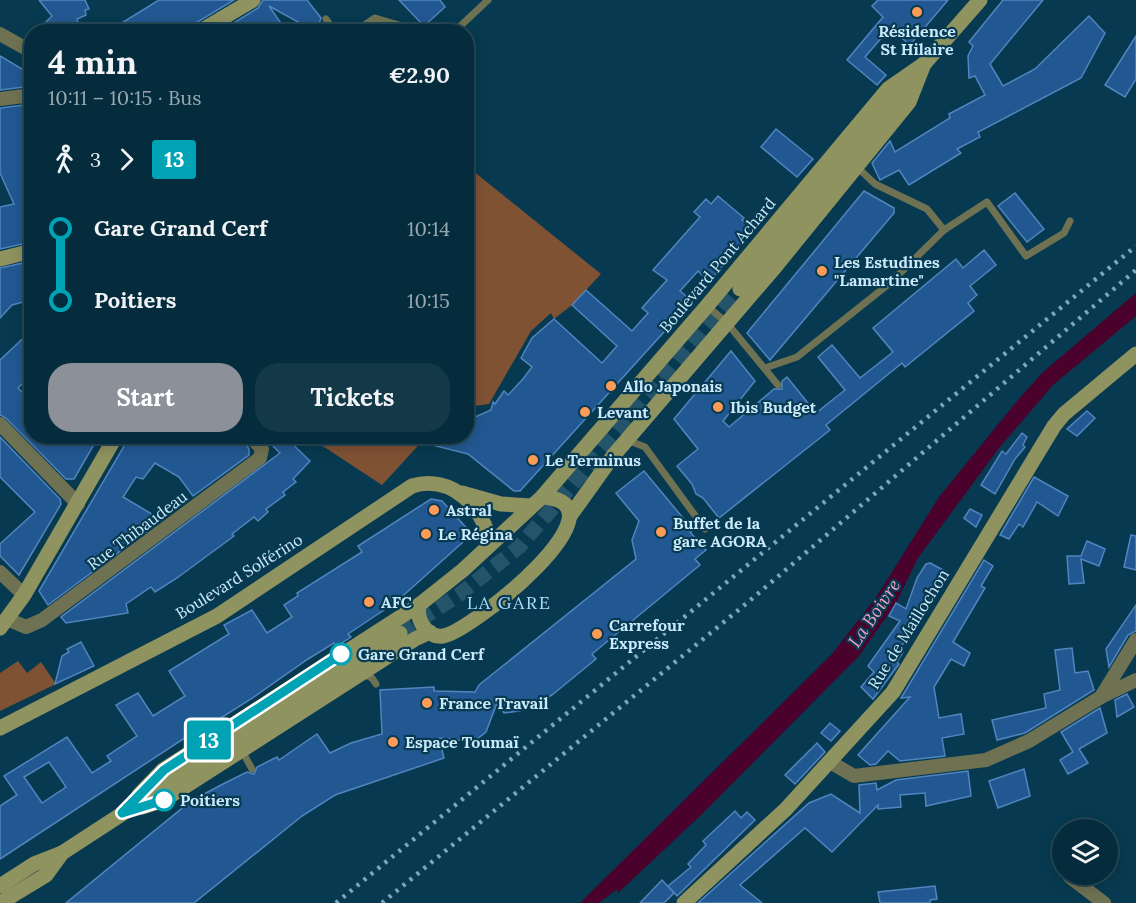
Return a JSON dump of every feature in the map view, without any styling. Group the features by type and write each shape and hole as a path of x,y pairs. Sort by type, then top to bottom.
{"street":[{"path":"212,24 253,0"},
{"name":"Boulevard Pont Achard","path":"740,289 924,64 980,0"},
{"path":"0,34 24,48"},
{"name":"Boulevard Pont Achard","path":"430,632 442,636 453,632 512,589 560,542 570,524 570,516 580,500 627,440 727,323 909,102 924,64"},
{"name":"Boulevard Pont Achard","path":"122,813 164,770 418,604 490,545 537,502 707,306 888,89 924,64"},
{"path":"0,99 24,96"},
{"path":"0,259 24,253"},
{"name":"Rue de Maillochon","path":"684,903 773,822 893,693 1054,426 1064,414 1136,354"},
{"path":"0,424 78,504"},
{"path":"4,624 24,595 112,444"},
{"name":"Rue Thibaudeau","path":"4,624 20,627 32,626 260,458 262,449 257,444"},
{"name":"Boulevard Solférino","path":"0,728 217,616 412,486 434,482 501,504 537,502"},
{"path":"462,493 486,526 490,545"},
{"path":"537,502 560,502 570,516"},
{"path":"0,572 24,595"},
{"path":"122,813 164,800 415,639 430,632 418,618 418,604"},
{"path":"0,886 34,864 62,853 399,633"},
{"path":"1101,697 1136,640"},
{"path":"830,762 854,776 986,760 1029,741 1101,697 1136,680"},
{"path":"0,903 46,875 62,853"},
{"path":"1080,885 1104,903"}],"lane":[{"path":"462,24 488,0"},
{"path":"366,24 375,18 396,24"},
{"path":"326,19 329,24"},
{"path":"857,167 875,184 927,209 944,230"},
{"path":"765,368 797,357 890,283 944,230 987,202 1026,256 1064,233 1070,221"},
{"path":"707,306 727,323 778,385"},
{"path":"627,440 645,447 705,529"},
{"path":"362,673 372,678 376,684"},
{"path":"242,751 252,770"}],"shaded area":[{"path":"474,172 601,274 572,305 554,319 551,313 531,331 489,404 474,406"},
{"path":"320,444 420,444 382,485"},
{"path":"18,661 27,673 41,662 56,684 0,711 0,673"}],"water":[{"name":"La Boivre","path":"1136,293 1136,316 1053,385 999,448 918,558 896,603 859,656 702,814 618,893 617,889 599,903 580,903 832,654 877,596 939,497 1017,401 1043,372"}],"building":[{"path":"39,0 85,0 89,9 85,10 86,15 77,19 79,24 44,24 52,16"},
{"path":"159,0 234,0 194,24 120,24"},
{"path":"263,0 307,0 321,18 319,24 302,24 269,6 281,24 232,24 258,8"},
{"path":"399,0 440,0 445,7 426,24 422,24"},
{"path":"878,0 948,0 910,45 890,28 865,57 886,75 877,85 847,60 883,17 872,6"},
{"path":"1003,0 1043,0 990,64 1003,86 1035,69 1089,16 1105,33 1081,78 978,132 980,137 957,149 961,153 909,185 899,170 880,180 872,163 890,141 895,152 950,118 949,114 985,95 975,76 969,78 968,56 973,46 969,42"},
{"path":"1136,36 1136,79 1125,97 1105,85"},
{"path":"0,56 24,70 24,87 0,90"},
{"path":"24,105 24,244 0,249 0,207 14,204 0,173 0,108"},
{"path":"776,129 813,159 797,177 761,147"},
{"name":"Les Estudines \"Lamartine\"","path":"864,191 894,208 894,213 770,360 747,333"},
{"path":"1015,193 1044,229 1027,242 998,206"},
{"path":"718,196 744,218 742,220 753,230 709,282 698,271 680,291 692,301 520,491 514,491 468,454 436,446 474,444 474,417 491,410 493,402 495,404 504,391 508,395 523,379 532,367 521,358 532,338 554,319 602,363 617,346 572,305 586,290 632,331 648,313 642,308 667,280 653,270 700,217 694,212 706,199 711,204"},
{"path":"984,250 996,265 970,286 977,295 968,303 974,311 905,367 902,363 826,425 830,430 719,518 703,498 696,494 692,484 677,466 698,449 674,419 731,351 755,381 723,421 729,427 774,389 782,389 782,381 787,377 816,413 845,390 818,357 832,345 860,378 893,352 873,328 956,259 963,268"},
{"path":"24,263 24,302 12,305 0,318 0,268"},
{"path":"24,338 24,382 18,388 24,394 24,436 0,415 0,360"},
{"path":"1087,411 1095,418 1077,436 1067,429"},
{"path":"1022,433 1027,437 1023,445 1025,447 1015,459 995,494 981,485 1002,451 1006,454"},
{"path":"0,437 60,499 61,504 19,575 0,556 0,544 35,512 0,477"},
{"path":"32,444 94,444 74,479 66,479"},
{"path":"125,444 246,444 249,455 193,496 179,477 155,463 143,479 136,477 123,497 162,520 48,605 39,591"},
{"path":"271,444 292,444 310,461 293,479 296,482 283,492 285,495 266,509 268,512 258,521 254,517 232,534 234,536 177,578 155,592 151,587 126,604 128,613 66,623 61,617 280,453"},
{"path":"644,471 693,530 690,532 706,550 695,559 700,565 592,654 596,659 552,695 535,706 519,711 504,713 497,703 486,732 477,739 466,741 439,738 444,758 335,795 302,816 194,903 66,903 191,801 247,772 254,774 257,767 277,757 279,760 317,734 330,753 351,743 382,734 380,690 434,687 434,691 475,692 479,685 636,559 632,540 639,521 616,493"},
{"path":"1034,477 1068,496 1058,516 1037,502 1023,527 1019,524 1009,539 1000,535"},
{"path":"431,499 442,501 472,534 396,602 348,634 351,637 336,647 334,643 308,659 251,699 205,728 203,726 0,859 0,806 17,795 4,776 67,737 92,773 111,761 107,756 137,736 116,705 138,693 153,716 185,696 169,671 229,634 224,625 252,610 267,633 292,617 284,605 298,596 297,593 362,552 358,546","holes":["49,762 66,787 42,803 24,777"]},
{"path":"970,509 982,515 976,527 964,518"},
{"path":"1131,535 1136,536 1136,570 1124,567"},
{"path":"1087,541 1105,549 1099,566 1081,559 1084,583 1069,584 1067,556 1081,556"},
{"path":"984,560 993,566 981,586 985,588 953,642 970,653 964,666 951,659 934,687 939,718 961,714 964,734 942,738 945,756 900,761 888,751 876,764 870,765 858,755 910,697 901,698"},
{"path":"930,563 947,572 900,649 903,652 897,662 899,664 873,699 861,687 874,672 868,666 900,621 889,616 896,603 906,609 917,578 926,564"},
{"path":"1136,605 1136,631 1128,635 1109,667 1106,649"},
{"path":"81,642 94,666 55,684 62,656 69,652 67,649"},
{"path":"1072,648 1075,673 1088,671 1094,690 1025,733 997,740 992,720 1046,708 1044,694 1060,690 1055,650"},
{"path":"1127,694 1134,707 1117,717 1115,700"},
{"path":"1100,708 1107,733 1079,749 1088,763 1068,774 1060,760 1073,752 1061,732"},
{"path":"830,723 840,731 831,741 821,733"},
{"path":"817,743 825,752 795,784 785,775"},
{"path":"1024,769 1030,796 998,808 989,781"},
{"path":"968,771 971,796 926,806 925,793 900,795 901,807 878,809 878,805 832,852 805,828 740,885 762,903 698,903 809,803 831,794 860,813 859,785 876,783 877,790 896,780"},
{"path":"735,811 741,818 747,812 755,820 677,896 668,886 691,867 688,864 706,845 703,841"},
{"path":"662,880 674,893 664,903 640,903"},
{"path":"935,886 937,899 930,900 930,903 880,903 878,892"}],"tunnel":[{"path":"400,633 460,594 519,547 740,289"}],"railway":[{"path":"336,903 1136,246"},
{"path":"382,903 747,603 1136,270"}],"bus line":[{"name":"13","path":"164,800 122,813 164,770 341,654"}],"place":[{"name":"Résidence St Hilaire","path":"917,12"},
{"name":"Les Estudines \"Lamartine\"","path":"822,271"},
{"name":"Allo Japonais","path":"611,386"},
{"name":"Ibis Budget","path":"718,407"},
{"name":"Levant","path":"585,412"},
{"name":"Le Terminus","path":"533,460"},
{"name":"Astral","path":"434,510"},
{"name":"Buffet de la gare AGORA","path":"661,532"},
{"name":"Le Régina","path":"426,534"},
{"name":"AFC","path":"369,602"},
{"name":"Carrefour Express","path":"597,634"},
{"name":"Gare Grand Cerf","path":"341,654"},
{"name":"France Travail","path":"427,703"},
{"name":"Espace Toumaï","path":"393,742"},
{"name":"Poitiers","path":"164,800"}],"district":[{"name":"LA GARE","path":"509,602"}]}
